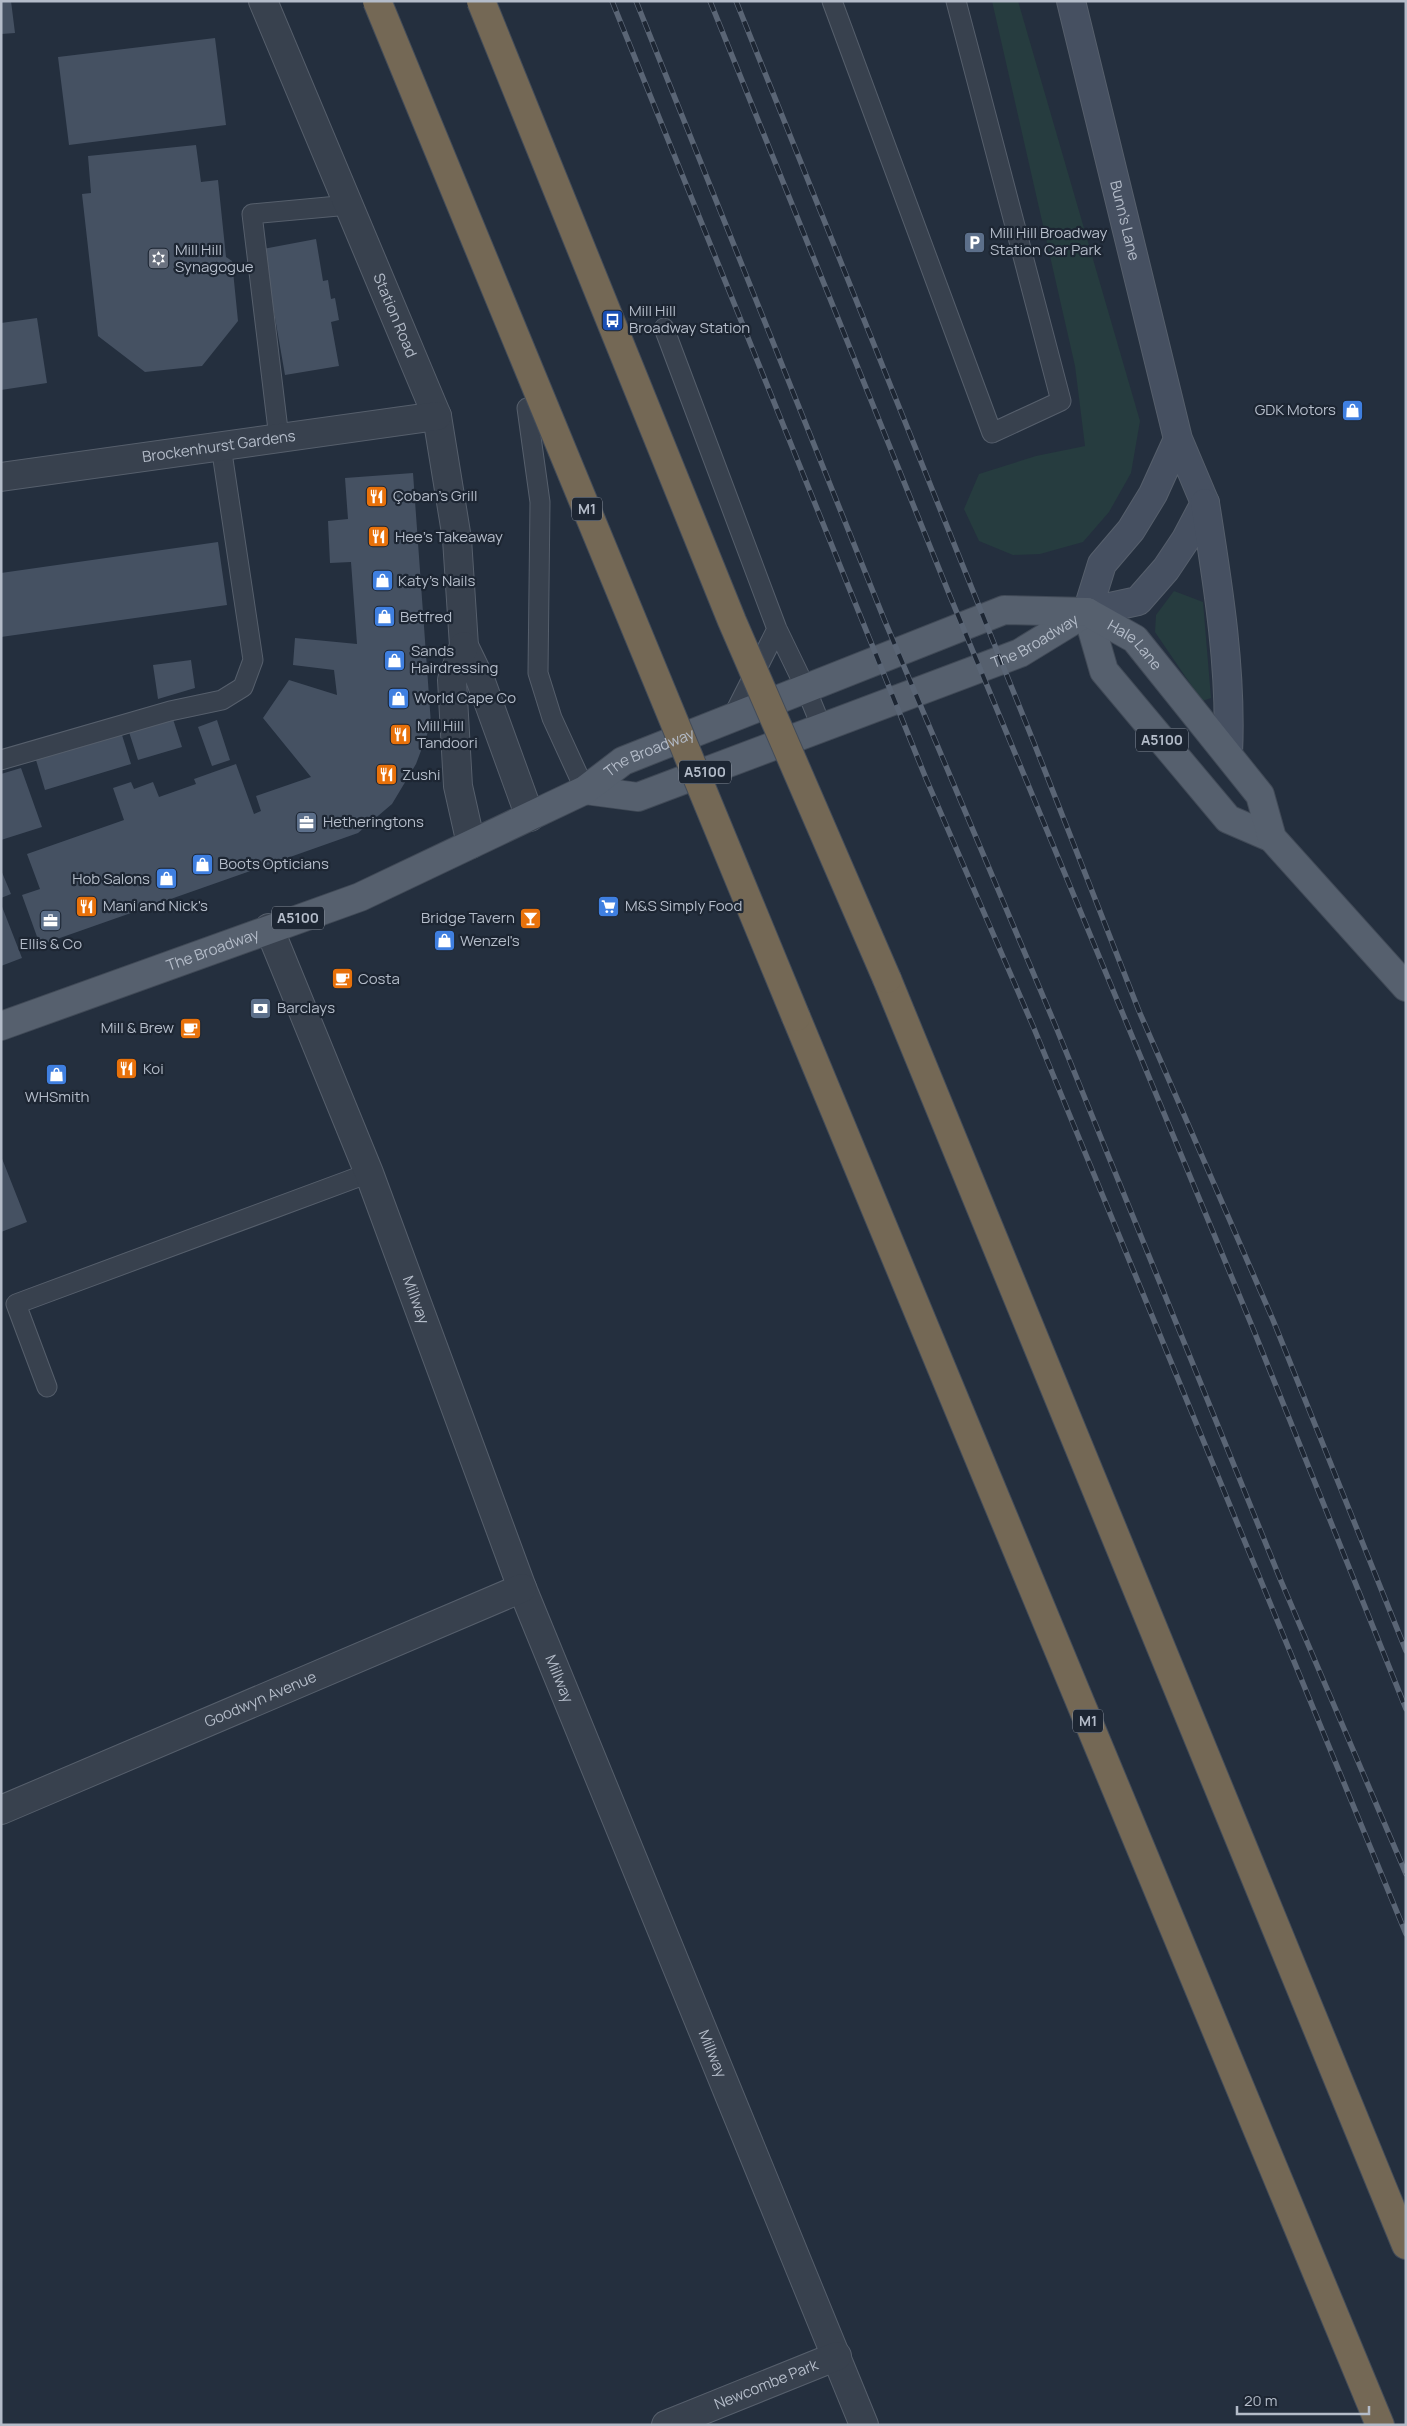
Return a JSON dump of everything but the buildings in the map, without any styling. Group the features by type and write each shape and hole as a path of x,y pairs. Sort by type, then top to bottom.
{"highway":[{"name":"M1","path":"377,1 1380,2425"},
{"path":"481,1 732,621 887,979 1406,2246"}],"main road":[{"name":"The Broadway","path":"1,1026 269,928 360,897 585,790 623,762 1004,610 1087,612"},
{"name":"The Broadway","path":"585,790 638,797 1020,653 1087,612"},
{"name":"Hale Lane","path":"1087,612 1135,639 1260,796 1272,838"},
{"name":"Hale Lane","path":"1087,612 1104,671 1228,819 1272,838 1406,987"}],"street":[{"name":"Station Road","path":"263,1 437,416 457,539 464,646 480,679 530,817"},
{"name":"Bunn's Lane","path":"1071,1 1178,439 1205,503 1218,582 1230,719 1228,754"},
{"name":"Brockenhurst Gardens","path":"1,477 437,416"},
{"path":"1178,439 1153,494 1132,530 1102,564 1087,612 1138,602 1166,569 1186,539 1205,503"},
{"name":"Station Road","path":"464,646 452,680 458,786 471,844"},
{"name":"Millway","path":"269,928 369,1173 522,1588 864,2425"},
{"name":"Goodwyn Avenue","path":"1,1810 522,1588"},
{"name":"Newcombe Park","path":"666,2425 837,2356"}],"lane":[{"path":"832,1 992,433 1061,401 956,1"},
{"path":"279,438 252,214 349,205"},
{"path":"664,328 777,629 806,689 822,728"},
{"path":"527,408 540,502 538,673 552,718 585,790"},
{"path":"1,760 170,711 222,700 243,687 253,660 221,446"},
{"path":"732,718 777,629"},
{"path":"47,1387 16,1304 369,1173"}],"green space":[{"path":"992,1 1018,1 1140,421 1131,473 1109,512 1083,542 1040,554 1013,555 979,541 964,509 979,474 1036,456 1085,446 1075,366"},
{"path":"1174,591 1203,602 1211,698 1202,701 1155,632 1156,615"}],"railway":[{"path":"612,1 927,781 1033,1026 1406,1934"},
{"path":"636,1 884,619 1056,1027 1281,1581 1406,1874"},
{"path":"710,1 950,596 1254,1331 1406,1709"},
{"path":"736,1 1034,743 1139,1011 1273,1320 1406,1651"}],"place":[{"name":"Mill Hill Broadway Station Car Park","path":"974,242"},
{"name":"Mill Hill Synagogue","path":"159,259"},
{"name":"Mill Hill Broadway Station","path":"613,320"},
{"name":"GDK Motors","path":"1352,410"},
{"name":"Çoban's Grill","path":"377,496"},
{"name":"Hee's Takeaway","path":"379,537"},
{"name":"Katy's Nails","path":"382,581"},
{"name":"Betfred","path":"384,617"},
{"name":"Sands Hairdressing","path":"395,660"},
{"name":"World Cape Co","path":"398,698"},
{"name":"Mill Hill Tandoori","path":"401,735"},
{"name":"Zushi","path":"386,775"},
{"name":"Hetheringtons","path":"307,822"},
{"name":"Boots Opticians","path":"203,864"},
{"name":"Hob Salons","path":"166,879"},
{"name":"Mani and Nick's","path":"87,906"},
{"name":"M&S Simply Food","path":"609,906"},
{"name":"Bridge Tavern","path":"531,918"},
{"name":"Ellis & Co","path":"51,921"},
{"name":"Wenzel's","path":"444,941"},
{"name":"Costa","path":"342,979"},
{"name":"Barclays","path":"261,1008"},
{"name":"Mill & Brew","path":"190,1028"},
{"name":"Koi","path":"127,1069"},
{"name":"WHSmith","path":"57,1074"}]}
